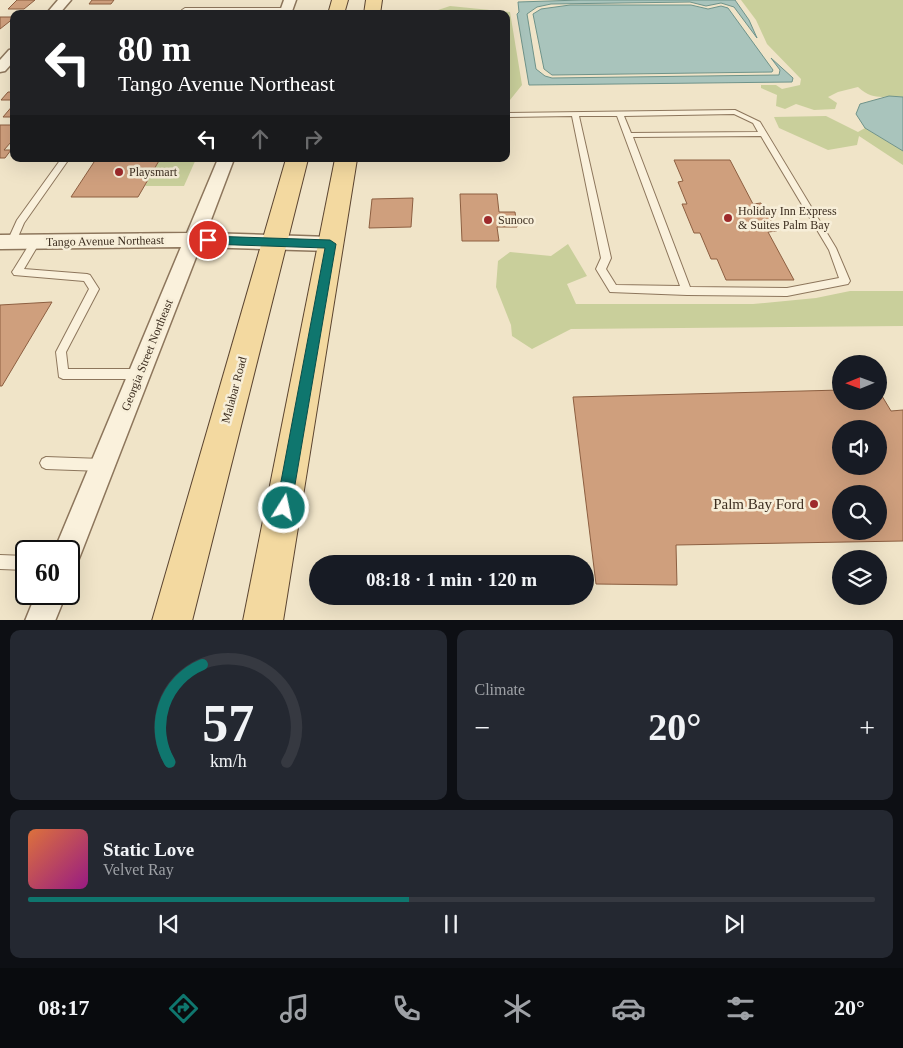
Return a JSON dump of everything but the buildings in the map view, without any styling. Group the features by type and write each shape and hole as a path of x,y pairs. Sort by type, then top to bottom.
{"main road":[{"name":"Malabar Road","path":"172,620 295,162"},
{"path":"263,620 345,162"}],"street":[{"path":"56,10 66,0"},
{"path":"0,68 10,57"},
{"name":"Georgia Street Northeast","path":"72,540 225,162"},
{"name":"Tango Avenue Northeast","path":"6,242 193,240 330,244"},
{"path":"40,620 46,605"}],"lane":[{"path":"185,10 191,3"},
{"path":"235,10 287,8"},
{"path":"510,115 574,114 620,114 735,112 756,122 834,250 846,281 787,292 613,289 601,269 606,258 574,114"},
{"path":"620,114 687,290"},
{"path":"628,135 763,134"},
{"path":"6,242 63,162"},
{"path":"35,242 17,272 87,278 94,289 61,352 63,374 139,374"},
{"path":"46,463 103,465"},
{"path":"0,562 15,562"}],"green space":[{"path":"741,0 903,0 903,97 869,95 858,87 838,92 828,97 837,103 835,109 814,110 796,104 785,109 776,106 777,95 761,88 761,85 776,85 782,89 800,85 801,79 767,44 756,20"},
{"path":"450,6 490,10 438,10"},
{"path":"510,12 522,85 510,100"},
{"path":"826,116 858,132 865,128 903,151 903,165 859,136 857,145 828,150 779,128 774,117"},
{"path":"158,162 195,162 184,186 145,186"},
{"path":"568,244 587,276 567,284 576,304 753,304 816,298 850,291 903,291 903,326 571,329 532,349 512,336 511,325 496,287 498,261 510,252 551,256"}],"water":[{"path":"735,0 749,20 757,38 734,7 721,3 706,6 690,2 551,4 537,7 527,14 536,69 545,76 552,78 779,75 780,70 771,58 793,78 792,82 529,85 517,14 519,12 518,2"},
{"path":"570,5 691,5 708,9 721,6 728,8 773,70 772,72 552,75 544,69 533,14 541,9"},
{"path":"889,96 903,97 903,151 865,128 856,114 860,104"}],"place":[{"name":"Playsmart","path":"119,172"},
{"name":"Holiday Inn Express & Suites Palm Bay","path":"728,218"},
{"name":"Sunoco","path":"488,220"},
{"name":"Palm Bay Ford","path":"814,504"}],"route":[{"path":"208,240 330,244 284,508"}]}
